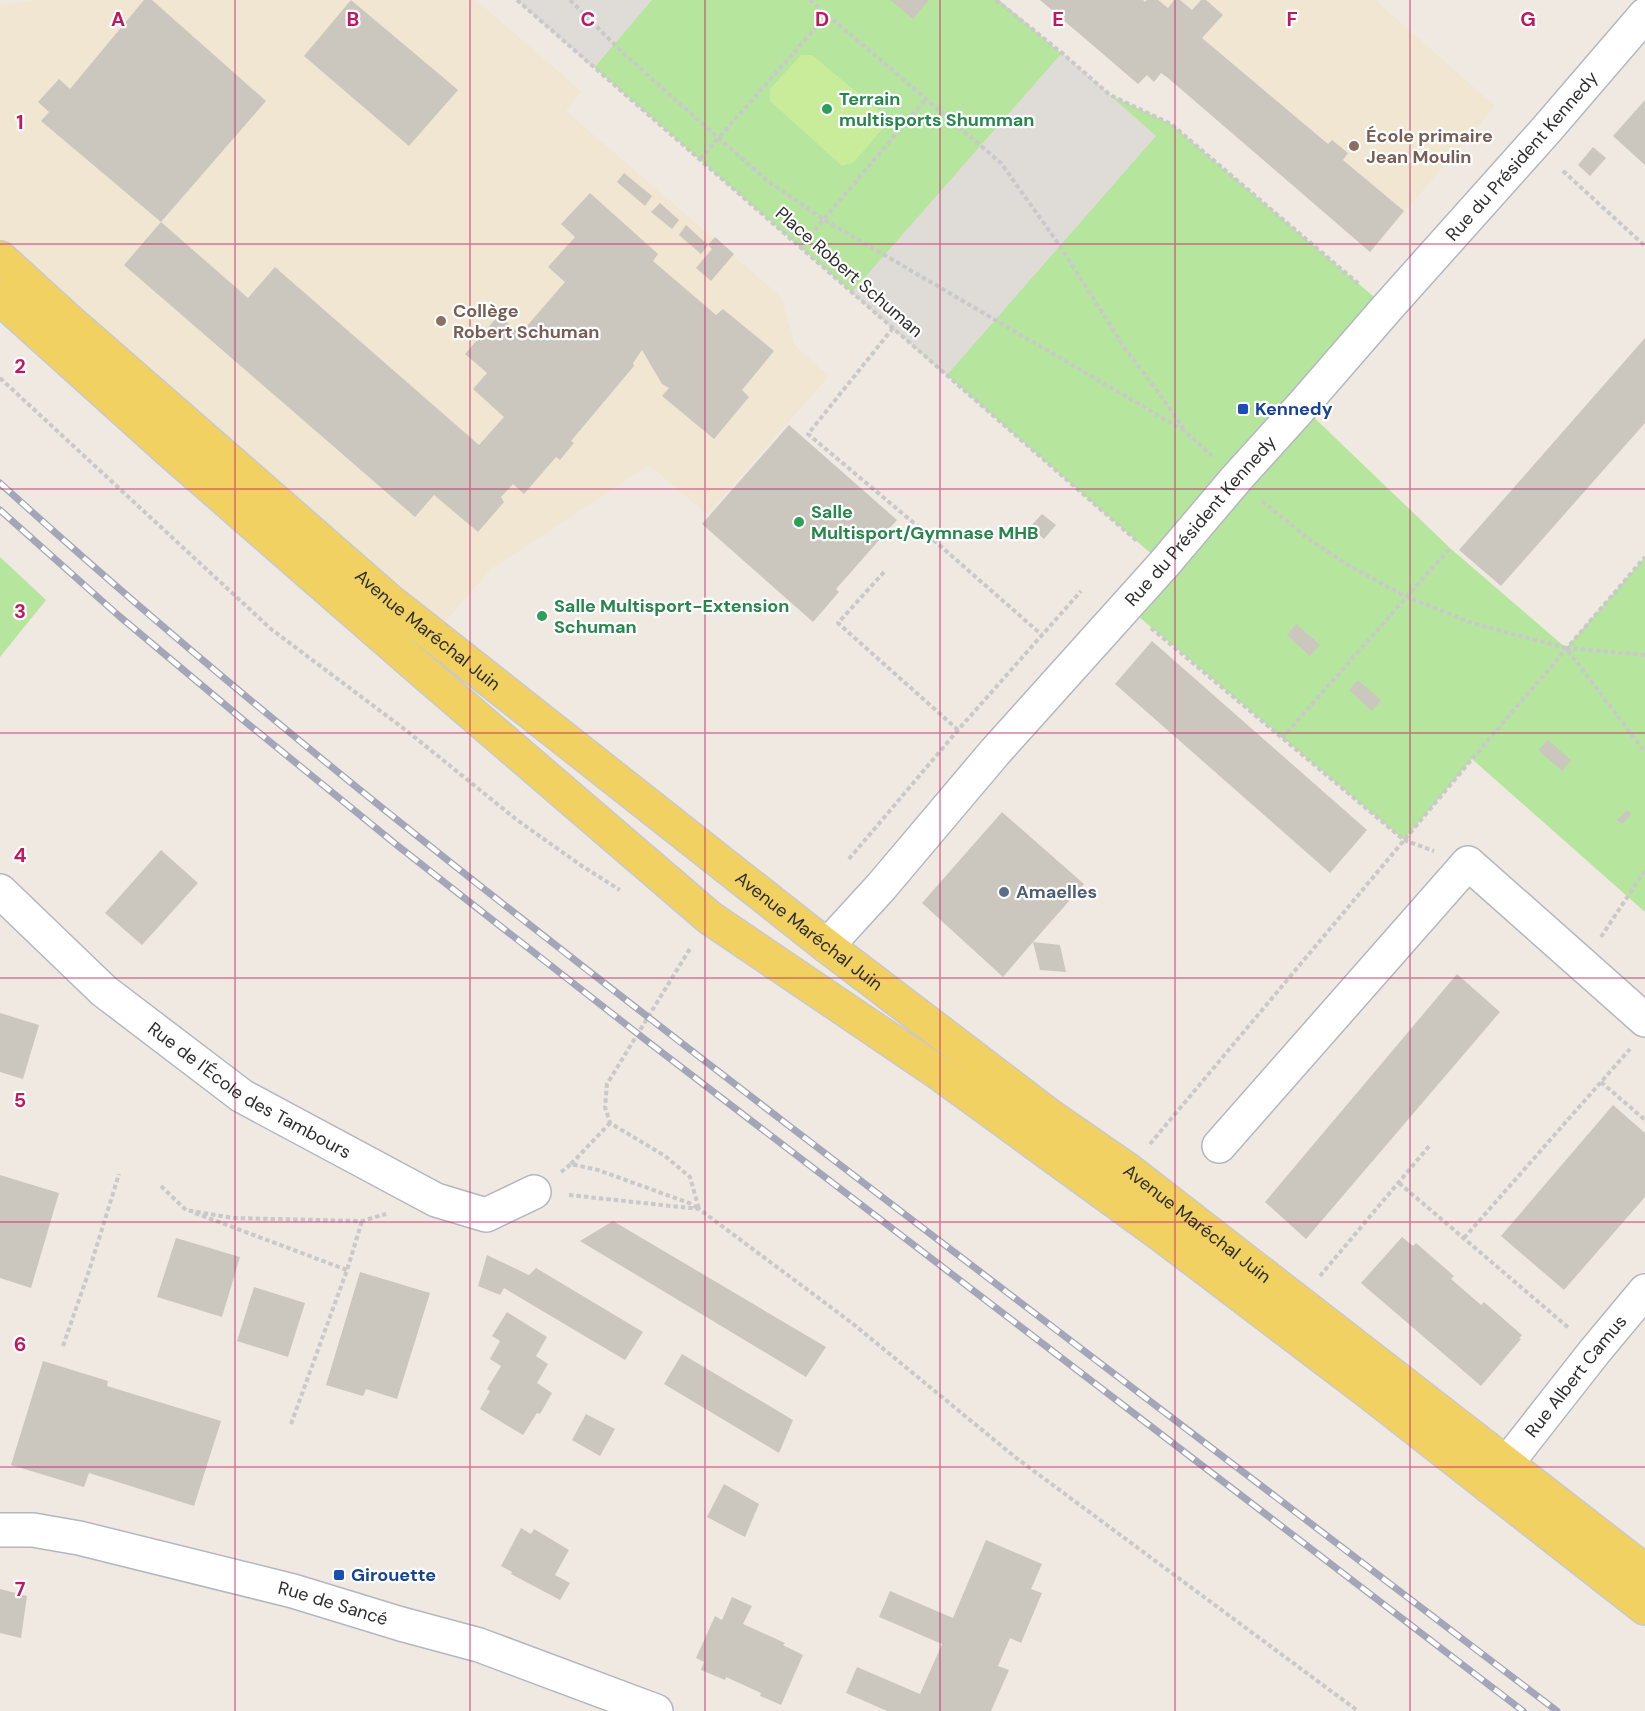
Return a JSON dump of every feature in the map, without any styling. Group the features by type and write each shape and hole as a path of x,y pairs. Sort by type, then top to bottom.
{"main road":[{"name":"Avenue Maréchal Juin","path":"0,258 392,603 827,946 1050,1116 1128,1170 1298,1302 1498,1474 1645,1608"},
{"name":"Avenue Maréchal Juin","path":"0,298 170,451 710,918 936,1071 1153,1229 1498,1474 1645,1571"}],"street":[{"name":"Rue du Président Kennedy","path":"827,946 881,887 995,752 1164,564 1236,479 1547,129 1645,15"},
{"path":"1219,1146 1468,863 1645,1020"},
{"name":"Rue de l'École des Tambours","path":"0,891 104,991 242,1096 436,1200 486,1215 534,1192"},
{"name":"Rue Albert Camus","path":"1498,1474 1645,1291"},
{"name":"Rue de Sancé","path":"0,1530 33,1530 79,1538 293,1591 479,1645 656,1711"}],"path":[{"name":"Place Robert Schuman","path":"517,0 1164,564"},
{"path":"570,0 625,56 765,179 823,219 1185,431"},
{"path":"810,0 1001,163 1060,246 1126,350 1185,431 1236,479 1310,540 1353,568 1407,597 1472,622 1566,648 1645,655"},
{"path":"996,0 1110,95 1171,124 1387,308"},
{"path":"700,159 827,15"},
{"path":"800,247 926,99"},
{"path":"1563,171 1645,246"},
{"path":"893,328 808,434 1042,635"},
{"path":"0,378 271,629 407,731 517,820 621,891"},
{"path":"1282,738 1450,548"},
{"path":"1128,1170 1566,648 1644,560"},
{"path":"884,572 838,623 958,730"},
{"path":"849,859 958,730 1081,591"},
{"path":"1126,606 1404,840"},
{"path":"1566,648 1645,752"},
{"path":"1582,965 1645,870"},
{"path":"692,946 608,1084 605,1107 610,1123 665,1156 690,1177 699,1209"},
{"path":"1464,1238 1630,1049"},
{"path":"1601,1082 1645,1120"},
{"path":"534,1192 572,1164 610,1123"},
{"path":"1298,1302 1430,1145"},
{"path":"572,1164 598,1170 689,1203 699,1209 852,1323 1015,1457 1358,1711"},
{"path":"63,1346 119,1174"},
{"path":"1399,1183 1595,1351"},
{"path":"161,1186 186,1210 347,1270"},
{"path":"534,1192 699,1209"},
{"path":"186,1210 233,1218 362,1221 436,1200"},
{"path":"291,1424 347,1270 362,1221"}],"shaded area":[{"name":"Collège Robert Schuman","path":"37,0 476,0 581,91 566,111 781,297 795,346 829,376 707,514 649,465 491,569 444,623 0,238 0,6"},
{"path":"517,0 652,0 594,68"},
{"name":"École primaire Jean Moulin","path":"1040,0 1375,0 1495,106 1370,252 1168,78 1161,73 1154,82 1147,76 1138,84"},
{"path":"1062,53 1156,136 947,375 852,292"}],"green space":[{"path":"517,0 999,0 1110,95 1171,124 1387,308 1302,406 1450,548 1566,648 1645,557 1645,912 1472,759 1404,840 1126,606 1163,564"},
{"name":"Terrain multisports Shumman","path":"801,55 812,55 885,116 885,126 854,162 842,166 770,101 770,89"},
{"path":"0,557 46,600 0,657"}],"building":[{"path":"144,0 152,0 266,101 161,222 41,121 49,112 38,102 59,79 70,89"},
{"path":"351,0 458,90 409,146 304,56"},
{"path":"890,0 929,0 913,19"},
{"path":"1040,0 1143,0 1145,2 1158,0 1168,8 1174,0 1180,0 1192,10 1201,0 1206,0 1223,15 1202,38 1328,144 1332,140 1348,153 1343,160 1404,211 1370,252 1168,78 1161,73 1154,82 1147,75 1138,84"},
{"path":"1645,100 1645,165 1613,136"},
{"path":"1593,147 1606,158 1590,176 1578,165"},
{"path":"624,173 652,196 645,206 617,182"},
{"path":"590,193 658,254 653,261 716,315 723,309 774,351 742,390 749,397 714,439 662,396 669,388 662,384 642,350 633,363 634,366 571,441 574,443 560,460 556,457 524,494 513,484 501,497 504,502 478,532 434,495 415,517 124,265 161,222 248,298 275,267 479,445 504,417 473,389 487,373 465,354 499,315 520,334 565,282 548,267 575,237 561,224"},
{"path":"660,203 679,220 672,229 651,212"},
{"path":"686,225 708,245 701,254 679,235"},
{"path":"715,237 734,254 711,281 696,268 712,249 708,245"},
{"path":"1645,338 1645,423 1501,586 1459,550"},
{"name":"Salle Multisport/Gymnase MHB","path":"789,425 897,520 836,589 839,592 813,622 702,524"},
{"path":"1042,514 1056,525 1044,539 1030,527"},
{"path":"1296,624 1320,645 1310,656 1287,635"},
{"path":"1152,641 1367,830 1330,873 1115,684"},
{"path":"1358,680 1381,700 1372,711 1349,690"},
{"path":"1548,740 1571,760 1562,771 1538,750"},
{"path":"1627,810 1632,814 1622,824 1617,820"},
{"path":"1002,812 1084,884 1003,977 922,903"},
{"path":"161,850 198,883 142,945 105,913"},
{"path":"1033,942 1060,945 1066,972 1040,970"},
{"path":"1457,974 1500,1012 1306,1239 1265,1202"},
{"path":"0,1013 39,1025 23,1079 0,1072"},
{"path":"1613,1105 1645,1133 1645,1197 1564,1290 1501,1236"},
{"path":"0,1175 59,1193 31,1288 0,1278"},
{"path":"613,1221 826,1347 806,1377 580,1241"},
{"path":"1402,1237 1413,1246 1416,1243 1454,1276 1451,1279 1481,1305 1484,1302 1522,1335 1481,1386 1361,1283"},
{"path":"176,1238 240,1257 222,1317 157,1297"},
{"path":"487,1255 529,1275 536,1268 643,1332 625,1360 504,1288 500,1295 478,1286"},
{"path":"360,1272 430,1293 397,1399 366,1389 363,1396 326,1385"},
{"path":"254,1287 305,1303 288,1357 237,1341"},
{"path":"507,1312 547,1337 536,1356 548,1364 537,1383 552,1393 540,1414 537,1413 523,1435 480,1409 490,1391 487,1389 501,1366 490,1359 500,1341 492,1336"},
{"path":"682,1354 793,1420 779,1453 664,1384"},
{"path":"43,1361 108,1381 107,1386 221,1421 194,1506 89,1473 84,1487 11,1465"},
{"path":"586,1414 615,1429 600,1456 572,1440"},
{"path":"724,1484 759,1504 745,1537 707,1517"},
{"path":"521,1528 531,1534 534,1529 569,1550 555,1575 570,1583 560,1600 511,1574 512,1572 501,1566"},
{"path":"986,1540 1042,1564 1031,1589 1042,1593 1021,1643 1010,1638 998,1666 1009,1670 991,1711 887,1711 846,1693 857,1667 920,1694 942,1644 879,1617 890,1591 953,1618"},
{"path":"0,1589 27,1596 21,1638 0,1633"},
{"path":"732,1597 752,1606 743,1624 785,1643 783,1645 803,1655 781,1705 726,1677 725,1680 701,1670 704,1662 696,1658 715,1616 722,1620"}],"railway":[{"path":"0,483 191,651 587,970 1557,1711"},
{"path":"0,510 119,616 398,846 647,1041 1523,1711"}],"place":[{"name":"Terrain multisports Shumman","path":"827,109"},
{"name":"École primaire Jean Moulin","path":"1354,146"},
{"name":"Collège Robert Schuman","path":"441,321"},
{"name":"Kennedy","path":"1243,409"},
{"name":"Salle Multisport/Gymnase MHB","path":"799,522"},
{"name":"Salle Multisport-Extension Schuman","path":"542,616"},
{"name":"Amaelles","path":"1004,892"},
{"name":"Girouette","path":"339,1575"}]}
